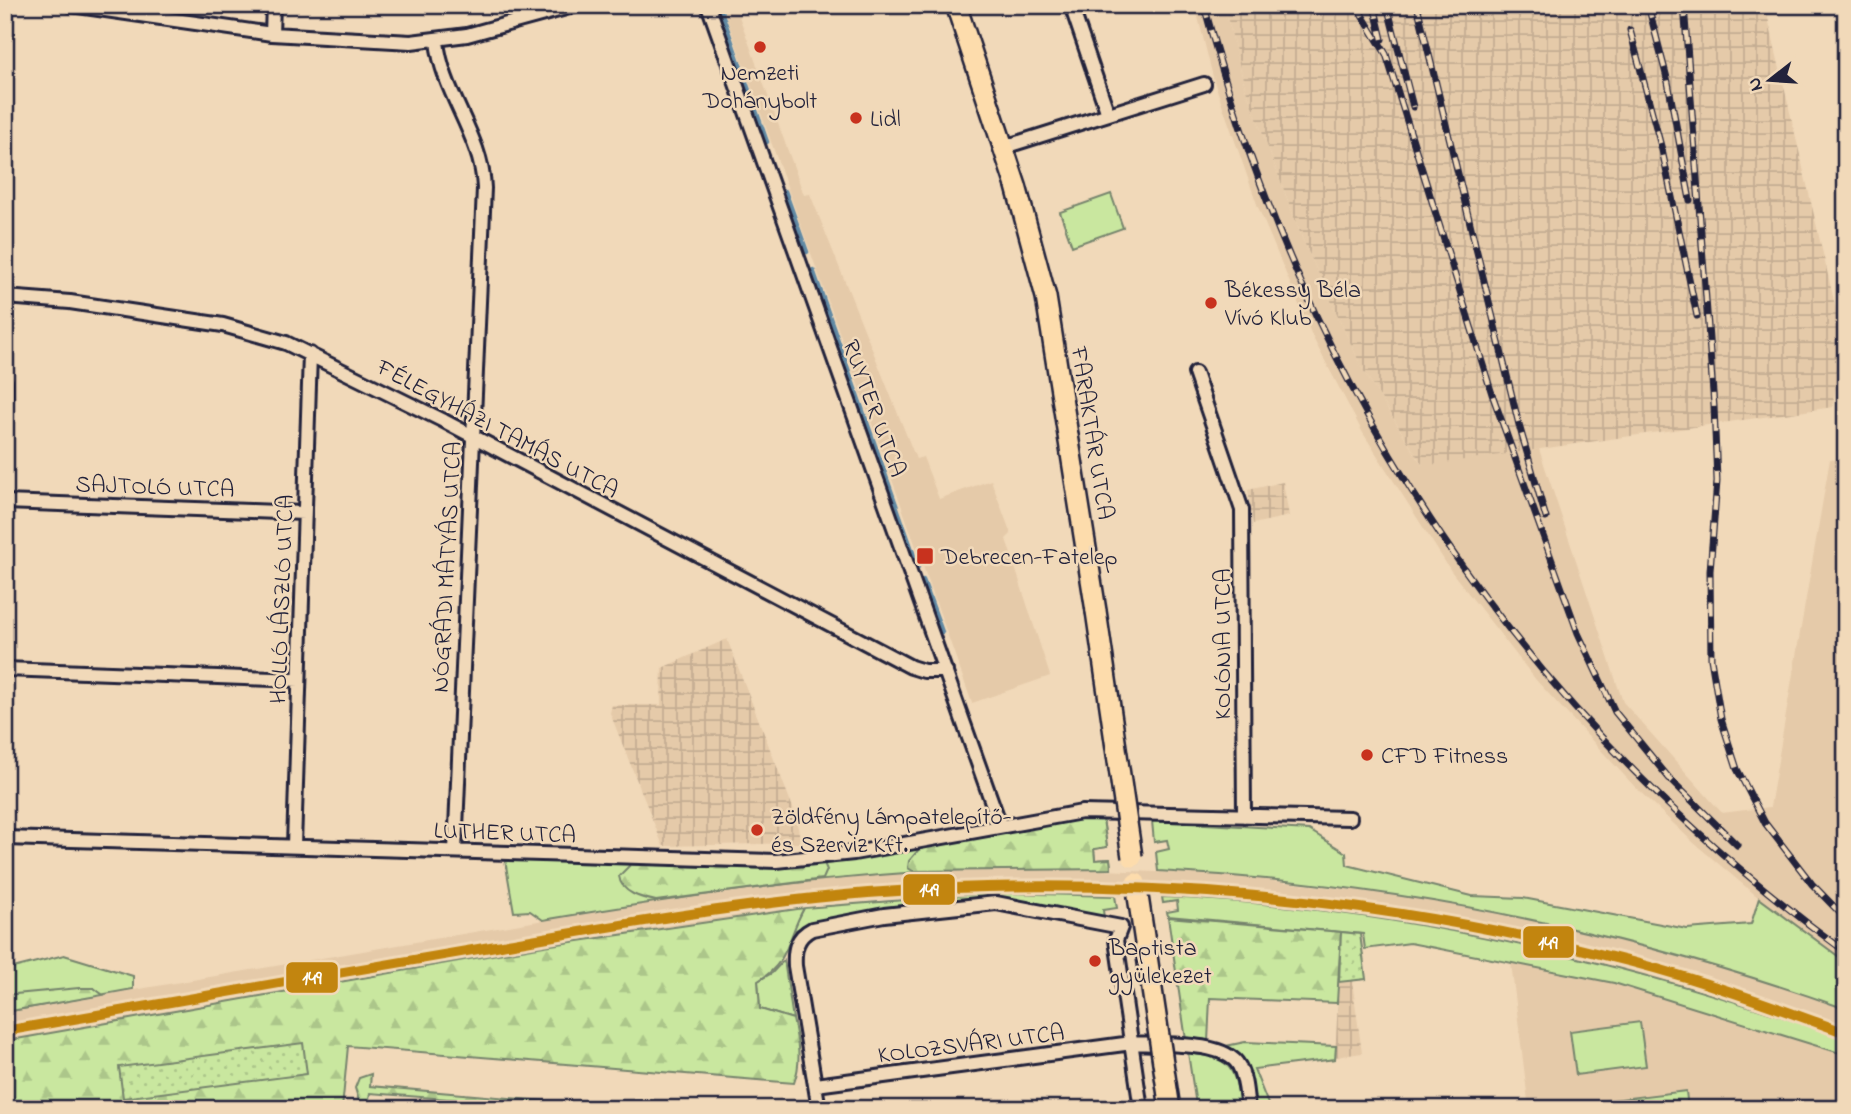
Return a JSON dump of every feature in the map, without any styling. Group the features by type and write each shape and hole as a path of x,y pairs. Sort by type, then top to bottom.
{"main road":[{"name":"FARAKTÁR UTCA","path":"956,5 1004,147 1046,297 1170,1109"}],"street":[{"path":"71,5 272,34 335,40 437,41 577,5"},
{"path":"272,34 273,5"},
{"name":"RUYTER UTCA","path":"708,5 1000,825"},
{"path":"1071,5 1108,114"},
{"name":"NÓGRÁDI MÁTYÁS UTCA","path":"437,41 441,63 474,139 483,171 455,851"},
{"path":"1004,147 1204,84"},
{"name":"FÉLEGYHÁZI TAMÁS UTCA","path":"5,297 83,304 223,325 274,339 310,354 473,437 911,667 924,671 946,671"},
{"name":"HOLLÓ LÁSZLÓ UTCA","path":"295,845 310,354"},
{"name":"KOLÓNIA UTCA","path":"1195,373 1242,510 1244,816"},
{"path":"5,382 5,397"},
{"name":"SAJTOLÓ UTCA","path":"5,502 304,513"},
{"path":"5,669 299,680"},
{"name":"LUTHER UTCA","path":"5,838 786,860 875,849 1082,812 1244,816"},
{"path":"1244,816 1350,818"},
{"path":"819,1109 794,959 799,940 812,929 884,915 996,903 1121,927 1116,940 1141,1109"},
{"path":"1132,1044 1208,1048 1225,1053 1240,1068 1248,1109"},
{"name":"KOLOZSVÁRI UTCA","path":"816,1085 1132,1044"}],"shaded area":[{"path":"722,5 735,5 804,195 810,194 916,459 923,457 939,499 991,480 1011,534 1006,539 1050,676 972,703"},
{"path":"1195,5 1224,5 1245,87 1302,238 1362,368 1422,465 1539,449 1623,702 1722,813 1770,807 1830,459 1846,462 1846,1109 1529,1109 1511,963 1515,943 1364,916 1162,897 993,893 856,901 544,946 5,1041 5,1012 656,901 728,890 913,871 1045,868 1212,874 1405,896 1523,898 1687,929 1751,924 1759,898 1694,843 1635,787 1536,680 1451,571 1363,433 1313,338 1258,207 1214,81"},
{"path":"1224,5 1765,5 1842,335 1833,407 1423,466 1362,368 1302,238 1245,87"},
{"path":"1283,482 1289,516 1253,524 1248,490"},
{"path":"727,639 795,813 801,843 663,846 610,713 612,705 661,705 662,668"},
{"path":"1352,981 1362,1053 1335,1057 1339,982"}],"green space":[{"path":"1111,194 1123,228 1072,246 1060,212"},
{"path":"1103,819 1107,847 1094,849 1095,860 1110,859 1111,869 968,870 826,880 543,920 530,911 514,912 505,860 792,867 884,855 1073,820"},
{"path":"1103,819 1107,847 1094,849 1095,860 1110,859 1111,869 913,871 908,868 909,861 920,848 1073,820"},
{"path":"1152,821 1309,830 1346,853 1347,865 1472,896 1523,898 1687,929 1751,924 1759,898 1846,962 1846,1009 1678,956 1507,915 1333,887 1158,871 1156,852 1169,849 1167,840 1154,842"},
{"path":"824,863 827,870 823,879 656,901 628,891 619,876 631,864 775,868"},
{"path":"993,893 1115,896 1117,908 1103,910 1104,918 1024,902 982,898 857,914 827,920 791,933 804,908"},
{"path":"1162,897 1337,912 1509,942 1679,985 1763,1011 1846,1039 1846,1055 1614,983 1410,943 1365,949 1363,934 1168,916 1167,912 1178,910 1177,901 1163,903"},
{"path":"804,908 782,957 768,974 758,981 760,1009 793,1019 799,1059 794,1083 348,1046 342,1109 253,1109 252,1102 209,1109 5,1109 5,1041 544,946"},
{"path":"1168,917 1341,932 1337,1003 1210,998 1208,1042 1186,1040"},
{"path":"1341,932 1360,934 1366,979 1339,982"},
{"path":"64,955 133,976 133,989 5,1012 5,970"},
{"path":"784,960 793,1019 760,1009 758,981 772,973"},
{"path":"94,988 103,995 5,1012 5,995"},
{"path":"1640,1022 1646,1066 1576,1075 1570,1031"},
{"path":"1245,1042 1336,1046 1335,1059 1254,1069 1270,1109 1255,1109 1245,1065 1234,1051 1226,1046"},
{"path":"303,1043 307,1074 123,1098 119,1067"},
{"path":"1188,1053 1214,1058 1229,1067 1236,1083 1241,1109 1204,1109 1203,1104 1196,1105"},
{"path":"371,1074 370,1086 638,1109 576,1109 370,1093 368,1105 359,1101 355,1088 359,1078"},
{"path":"1686,1091 1688,1109 1588,1109 1587,1103"}],"waterway":[{"path":"720,8 767,142"},
{"path":"785,191 807,252"},
{"path":"813,270 918,567"},
{"path":"923,580 942,632"}],"railway":[{"path":"1204,5 1248,147 1302,283 1366,413 1441,536 1526,651 1622,759 1729,859 1846,952"},
{"path":"1356,5 1386,54 1492,394 1578,633 1615,712 1669,778 1737,845"},
{"path":"1374,5 1382,39"},
{"path":"1387,5 1413,107"},
{"path":"1417,5 1519,425 1546,518"},
{"path":"1648,5 1668,82 1690,200"},
{"path":"1684,5 1714,406 1717,481 1710,571 1711,659 1721,719 1737,769 1765,823 1812,884 1846,919"},
{"path":"1630,30 1662,150 1697,316"}],"transit line":[{"name":"149","path":"5,1031 435,956 728,909 868,893 1060,886 1253,896 1349,906 1444,921 1659,969 1846,1033"}],"place":[{"name":"Nemzeti Dohánybolt","path":"760,47"},
{"name":"Lidl","path":"856,118"},
{"name":"Békessy Béla Vívó Klub","path":"1211,303"},
{"name":"Debrecen-Fatelep","path":"925,556"},
{"name":"CFD Fitness","path":"1367,755"},
{"name":"Zöldfény Lámpatelepítő- és Szerviz Kft.","path":"757,830"},
{"name":"Baptista gyülekezet","path":"1095,961"}]}
